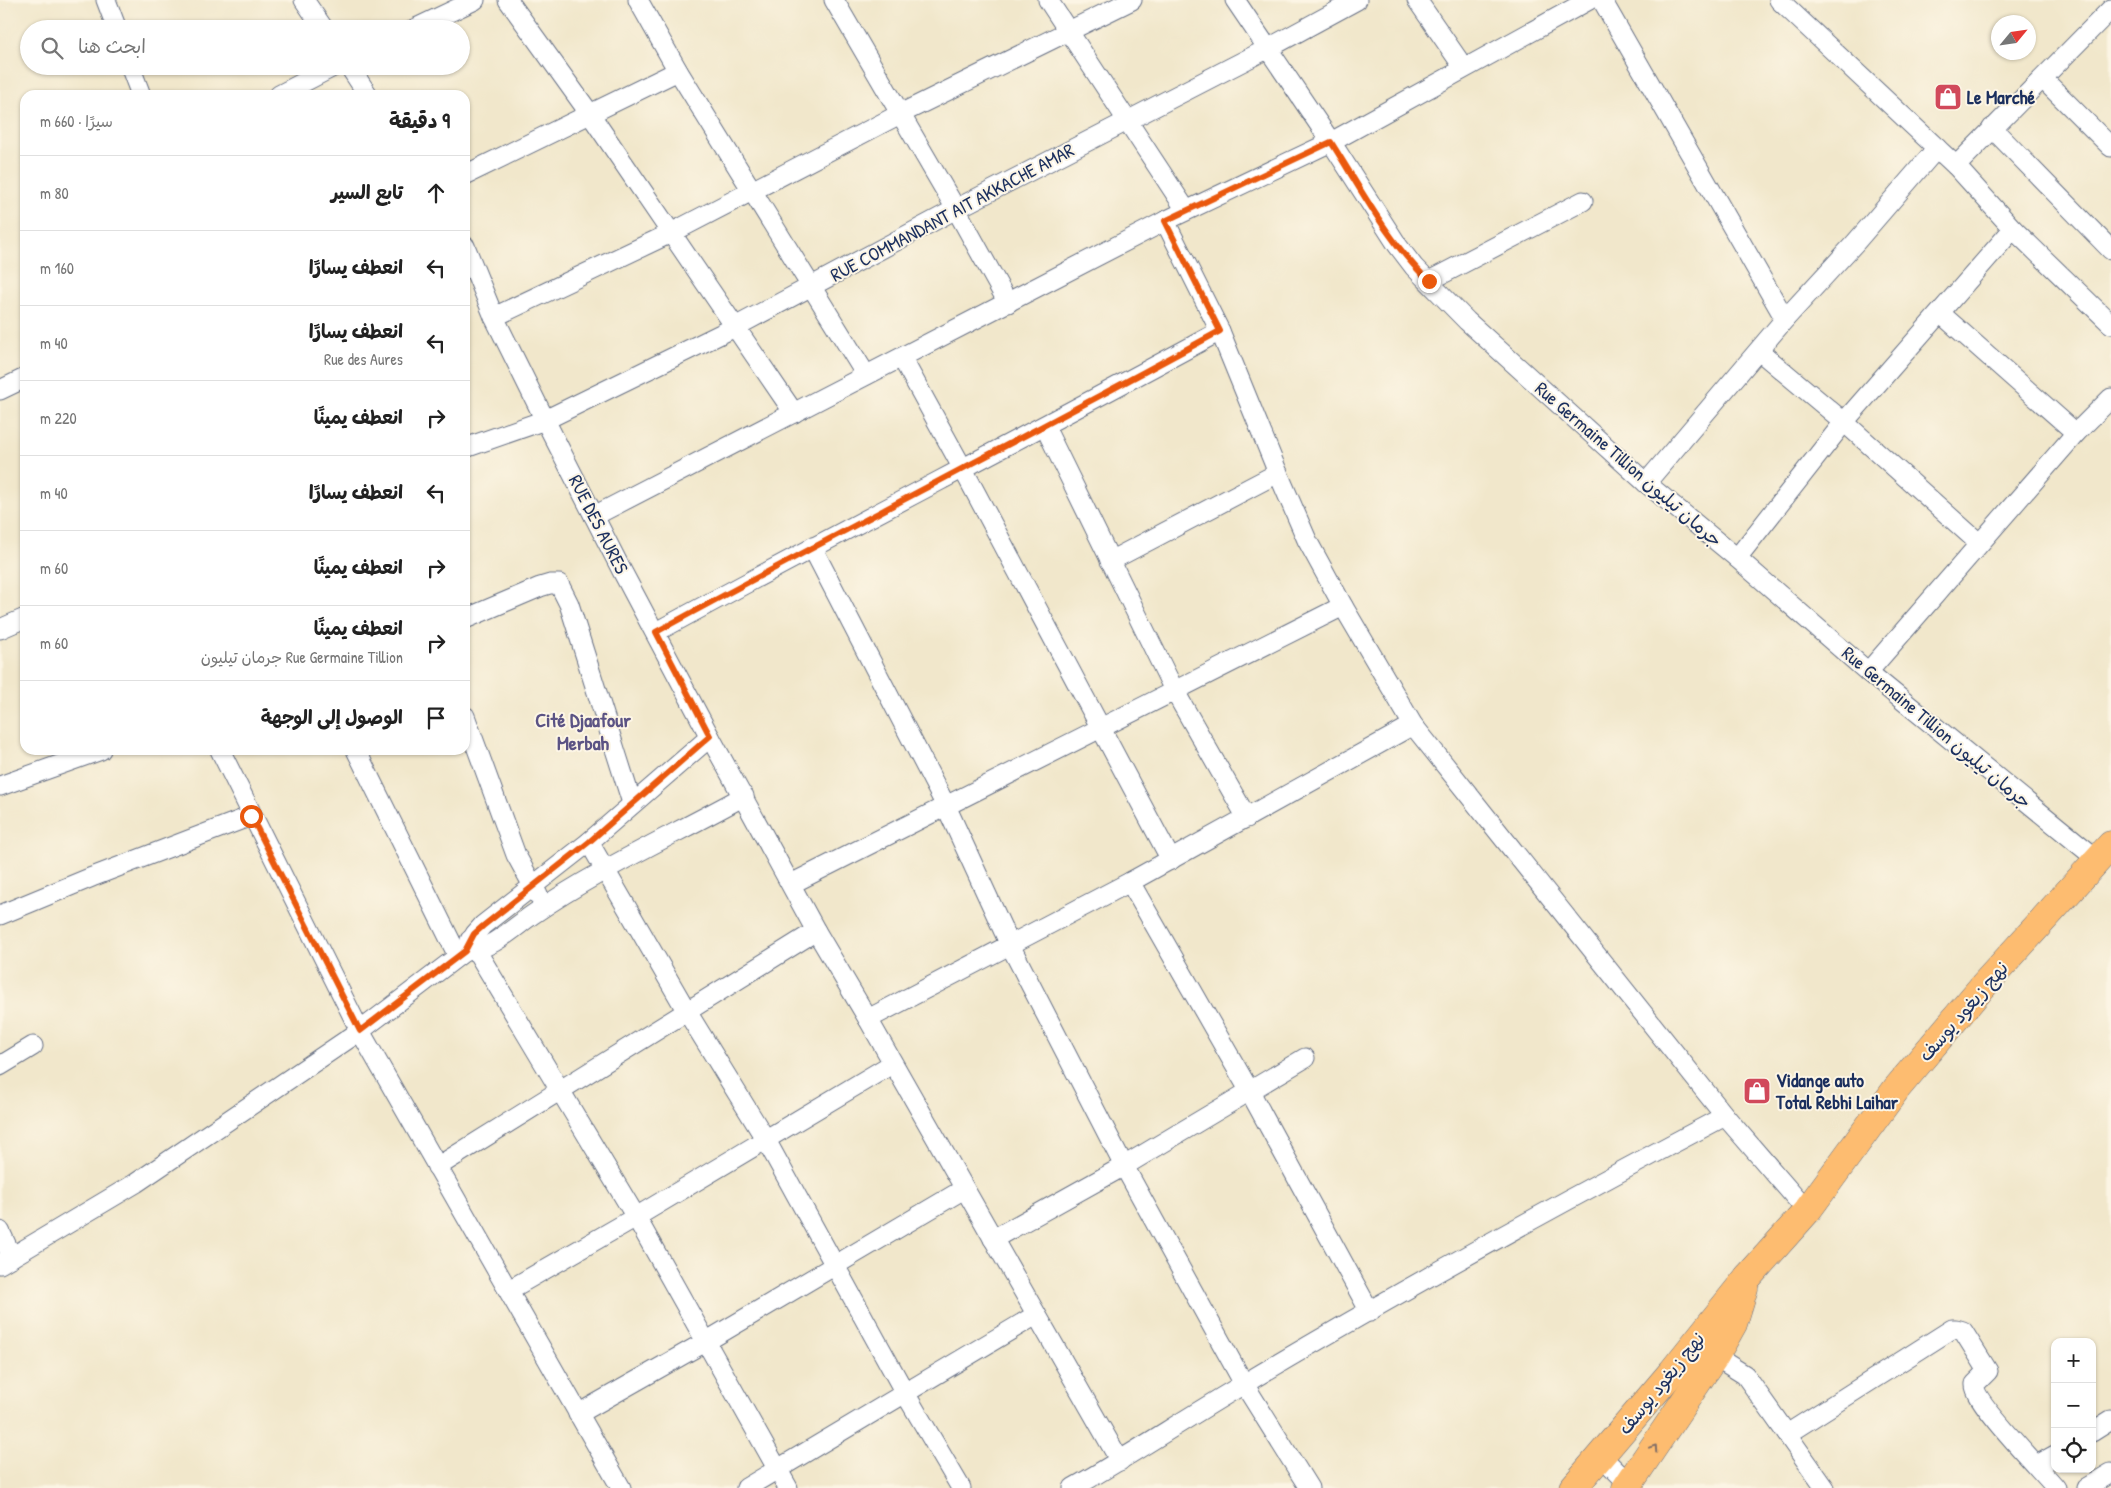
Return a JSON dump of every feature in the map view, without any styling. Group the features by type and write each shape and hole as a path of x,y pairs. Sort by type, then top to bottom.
{"main road":[{"name":"نهج زيغود يوسف","path":"1573,1488 1672,1372 1704,1350 1733,1324 1748,1277 1807,1211 1897,1088 1982,986 2105,853"},
{"name":"نهج زيغود يوسف","path":"1629,1487 1704,1350"}],"street":[{"path":"106,0 114,20"},
{"path":"304,0 318,20"},
{"path":"433,20 475,0"},
{"path":"508,0 590,114 794,412"},
{"path":"638,0 678,71 866,375"},
{"path":"834,0 956,209 1008,303"},
{"path":"1048,0 1186,210"},
{"path":"494,317 671,233 900,114 1132,0"},
{"name":"Rue Germaine Tillion جرمان تيليون","path":"1234,0 1331,142 1398,246 1414,267 1467,321 1646,483 1737,558 1868,672 2105,853"},
{"name":"RUE COMMANDANT AIT AKKACHE AMAR","path":"470,446 545,420 735,327 956,209 1267,49 1357,0"},
{"path":"1417,0 1464,68"},
{"path":"594,516 1186,210 1331,142 1589,0"},
{"path":"1602,0 1785,319"},
{"path":"1779,0 1956,166 2013,229 2111,324"},
{"path":"1956,166 2111,9"},
{"path":"470,173 678,71"},
{"path":"133,75 138,90"},
{"path":"289,90 318,75"},
{"path":"355,75 365,90"},
{"path":"2043,79 2107,135"},
{"path":"1992,128 2111,250"},
{"path":"1646,483 1785,319 1855,243 1937,148"},
{"path":"1429,281 1583,201"},
{"path":"1165,221 1220,331 1307,540 1342,606 1413,725 1725,1116 1807,1211"},
{"path":"1737,558 1844,422 2013,229"},
{"name":"RUE DES AURES","path":"470,272 622,571 816,931 1120,1461"},
{"path":"1940,313 2076,433"},
{"path":"656,632 812,547 1044,427 1220,331"},
{"path":"1759,351 1844,422 1979,543"},
{"path":"902,358 1171,860"},
{"path":"0,390 20,380"},
{"path":"1868,672 2076,433 2111,398"},
{"path":"1044,427 1174,690 1248,818"},
{"path":"1110,560 1278,473"},
{"path":"812,547 946,806 1010,945 1124,1166 1244,1384 1309,1488"},
{"path":"470,616 540,587 559,584 569,604 632,803"},
{"path":"791,884 1342,606"},
{"path":"0,629 20,620"},
{"path":"868,1019 1171,860 1413,725"},
{"path":"470,730 513,847 544,907"},
{"path":"468,950 483,926 589,842 710,736"},
{"path":"0,786 87,755"},
{"path":"222,755 251,816 360,1031 621,1488"},
{"path":"359,755 468,950 559,1092 636,1218 788,1488"},
{"path":"0,1231 6,1261 136,1183 360,1031 468,950 496,941 544,907 606,870 744,796"},
{"path":"0,915 92,877 251,816"},
{"path":"589,842 686,1010 766,1140 836,1264 905,1393 961,1488"},
{"path":"1130,882 1249,1090 1370,1312"},
{"path":"437,1167 559,1092 686,1010 816,931"},
{"path":"0,1066 33,1046"},
{"path":"993,1240 1124,1166 1305,1058"},
{"path":"509,1290 636,1218 892,1064"},
{"path":"1073,1488 1244,1384 1512,1230 1725,1116"},
{"path":"578,1414 707,1342 964,1189"},
{"path":"746,1488 1036,1315"},
{"path":"1787,1434 1952,1329 1956,1329 1963,1332 1988,1371 1975,1384 1976,1392 2002,1428 2038,1465 2056,1488"},
{"path":"1704,1350 1745,1376 1825,1488"},
{"path":"2096,1429 2111,1420"},
{"path":"1600,1455 1629,1487"},
{"path":"2038,1465 2051,1457"},
{"path":"2086,1488 2111,1473"}],"place":[{"name":"Le Marché","path":"1948,97"},
{"name":"Vidange auto Total Rebhi Laihar","path":"1757,1091"}],"district":[{"name":"Cité Djaafour Merbah","path":"583,730"}],"route":[{"path":"251,816 360,1031 465,951 474,934 483,926 589,842 710,736 656,632 812,547 1044,427 1220,331 1165,221 1331,142 1398,246 1414,267 1429,281"}]}
